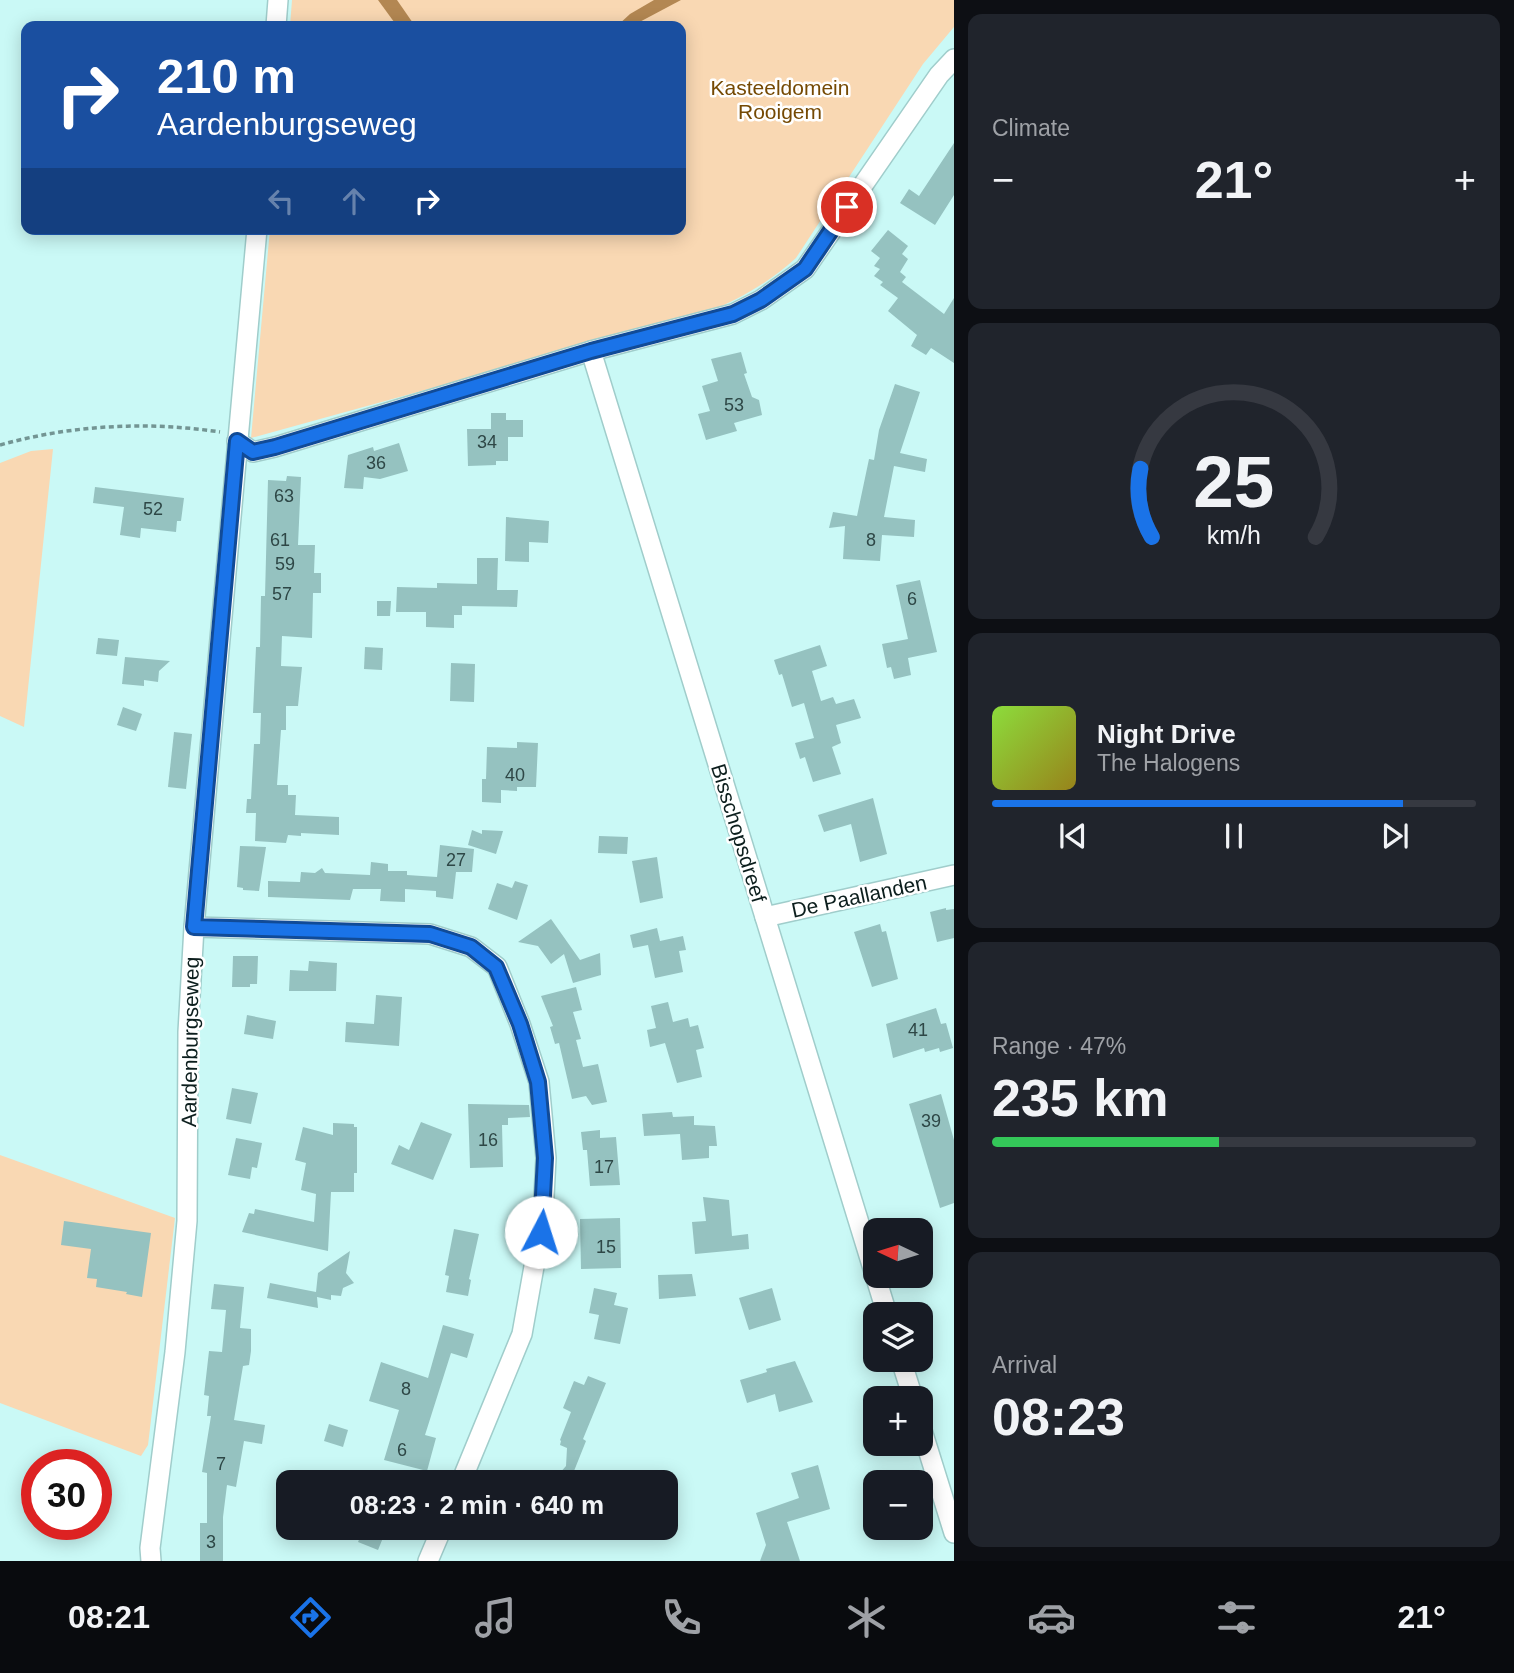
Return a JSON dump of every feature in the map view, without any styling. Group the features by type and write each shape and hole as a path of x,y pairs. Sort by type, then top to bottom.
{"street":[{"path":"276,21 278,0"},
{"path":"237,441 253,452 275,447 591,351 733,314 761,300 805,269 939,75 954,59"},
{"name":"Aardenburgseweg","path":"150,1561 187,1221 188,1032 194,927 256,235"},
{"name":"Bisschopsdreef","path":"591,351 883,1302"},
{"name":"De Paallanden","path":"765,917 954,875"},
{"path":"194,927 430,934 471,947 496,967 520,1024 538,1082 545,1158 543,1216 522,1334 466,1470"},
{"path":"930,1456 954,1533"},
{"path":"428,1561 437,1540"}],"path":[{"path":"0,445 68,431 138,426 167,426 226,433 237,441"}],"green space":[{"name":"Kasteeldomein Rooigem","path":"292,0 954,0 954,27 923,64 796,258 754,289 707,312 251,438 269,235 686,235 686,21 290,21"},
{"path":"53,449 24,727 0,716 0,463 31,451"},
{"path":"0,1155 175,1218 148,1445 141,1456 0,1403"}],"shaded area":[{"path":"378,0 397,0 412,21 393,21"},
{"path":"654,0 681,0 641,21 622,21"}],"building":[{"path":"954,143 954,195 935,225 900,203 909,189 919,196"},
{"path":"888,230 908,246 902,254 908,259 900,272 906,277 902,282 944,314 954,298 954,363 931,348 926,355 911,346 917,335 888,311 898,298 880,285 883,282 874,276 880,269 874,266 880,258 871,251"},
{"path":"741,352 747,373 744,374 752,397 759,400 762,415 734,423 737,431 706,440 698,414 710,411 702,386 718,381 711,359"},
{"path":"895,384 920,392 900,453 927,459 925,472 894,466 884,517 915,520 914,537 882,535 880,561 843,559 845,526 829,528 833,512 857,516 869,459 874,460 879,430"},
{"path":"491,413 506,413 506,420 523,420 523,437 508,437 508,461 496,461 496,465 468,466 467,429 491,429"},
{"path":"399,443 408,471 380,479 364,477 363,489 344,488 348,455"},
{"path":"287,476 301,477 298,545 315,545 314,573 321,573 321,593 313,593 312,638 282,636 281,666 302,667 298,706 286,706 286,730 281,730 277,785 288,785 288,795 296,795 295,815 339,817 339,835 301,833 301,836 288,835 286,843 255,841 256,813 246,813 247,799 251,799 254,744 260,744 261,713 253,713 256,647 260,647 261,596 265,596 268,480 286,481"},
{"path":"95,487 184,498 181,521 177,521 176,532 141,528 140,538 120,535 124,507 93,503"},
{"path":"506,517 549,521 548,543 529,542 529,562 505,561"},
{"path":"477,558 498,558 497,590 518,590 517,607 462,606 462,615 454,615 454,628 426,627 426,612 396,612 397,587 437,588 437,583 477,584"},
{"path":"920,580 937,652 908,658 911,675 894,679 891,667 887,668 882,644 908,639 896,585"},
{"path":"377,601 391,601 390,616 377,616"},
{"path":"98,638 119,640 117,656 96,654"},
{"path":"820,645 827,666 812,671 821,701 833,697 836,704 854,699 861,718 836,725 841,743 832,747 841,774 813,782 805,757 800,759 795,743 814,738 804,703 792,707 782,674 779,675 774,660"},
{"path":"365,647 383,648 382,670 364,669"},
{"path":"125,657 170,661 159,671 158,682 144,680 144,686 122,684"},
{"path":"451,663 475,664 474,702 450,701"},
{"path":"123,707 142,714 136,731 117,725"},
{"path":"174,732 192,734 186,789 168,787"},
{"path":"517,742 538,743 536,787 517,787 517,791 501,790 501,803 482,802 487,747 517,748"},
{"path":"873,798 887,854 860,862 851,824 824,832 818,815"},
{"path":"472,830 482,834 482,830 503,831 496,854 468,845"},
{"path":"599,836 628,837 627,854 598,853"},
{"path":"440,845 474,849 472,872 456,872 453,899 436,897 436,891 405,889 405,902 380,901 381,889 353,889 350,900 268,897 268,881 300,882 301,872 315,873 322,868 325,873 370,875 371,862 388,864 388,871 407,871 407,875 437,877"},
{"path":"240,846 266,847 259,891 237,887"},
{"path":"657,857 663,898 640,903 632,861"},
{"path":"515,881 528,885 517,920 488,909 497,883 512,888"},
{"path":"954,909 954,938 937,942 930,912"},
{"path":"551,919 580,960 600,953 601,975 573,983 564,954 551,964 538,946 518,942"},
{"path":"880,924 882,932 886,931 898,979 872,987 854,932"},
{"path":"657,928 660,941 683,936 686,950 679,951 683,972 655,978 648,945 633,948 630,935"},
{"path":"233,956 258,956 257,984 250,984 250,987 232,987"},
{"path":"309,961 337,963 336,991 289,991 290,970 308,971"},
{"path":"576,987 582,1010 573,1012 581,1039 576,1040 583,1067 598,1064 607,1102 592,1105 586,1096 572,1099 559,1043 555,1044 550,1027 553,1026 541,996"},
{"path":"376,995 402,997 399,1046 345,1042 346,1022 374,1024"},
{"path":"668,1002 673,1022 688,1018 690,1027 698,1025 704,1048 696,1050 702,1077 677,1083 665,1043 650,1047 647,1030 656,1028 651,1006"},
{"path":"936,1008 941,1024 946,1023 953,1048 940,1052 939,1048 925,1052 924,1048 893,1058 886,1024"},
{"path":"247,1015 276,1021 273,1039 244,1034"},
{"path":"232,1088 258,1093 251,1124 226,1119"},
{"path":"941,1094 954,1140 954,1203 940,1208 909,1104"},
{"path":"468,1104 529,1105 530,1117 508,1118 508,1125 502,1125 503,1167 470,1168"},
{"path":"672,1112 673,1117 694,1116 694,1125 715,1126 717,1146 709,1146 709,1158 682,1160 680,1134 644,1136 642,1114"},
{"path":"421,1122 452,1134 433,1180 391,1164 399,1145 409,1150"},
{"path":"333,1123 354,1124 354,1127 357,1127 357,1173 354,1173 354,1192 331,1192 328,1251 242,1232 249,1213 254,1214 255,1209 314,1222 316,1194 301,1190 306,1163 295,1160 303,1127 333,1135"},
{"path":"600,1130 600,1138 616,1137 620,1185 590,1186 587,1150 583,1150 581,1132"},
{"path":"236,1138 262,1143 257,1168 252,1167 250,1179 228,1175"},
{"path":"703,1197 729,1200 732,1236 748,1234 749,1249 695,1254 692,1222 706,1221"},
{"path":"620,1218 621,1268 581,1269 580,1219"},
{"path":"64,1221 151,1233 142,1297 96,1287 97,1279 87,1278 91,1249 61,1245"},
{"path":"454,1229 479,1234 468,1296 446,1292 449,1276 445,1275"},
{"path":"350,1251 346,1273 354,1283 343,1288 341,1296 331,1295 331,1300 317,1297 318,1308 267,1298 270,1283 316,1292 318,1273"},
{"path":"692,1274 696,1296 659,1299 658,1275"},
{"path":"214,1284 244,1287 240,1328 251,1329 249,1365 243,1366 234,1420 265,1425 262,1444 244,1441 236,1487 227,1485 223,1517 223,1561 200,1561 200,1523 207,1523 207,1473 202,1472 211,1416 207,1416 209,1396 204,1395 209,1351 222,1352 226,1310 211,1309"},
{"path":"594,1288 617,1293 614,1305 628,1308 620,1344 594,1339 599,1315 589,1313"},
{"path":"772,1288 781,1320 749,1330 739,1298"},
{"path":"443,1325 474,1334 467,1358 451,1353 425,1435 436,1438 427,1470 384,1460 399,1410 369,1401 381,1362 428,1378"},
{"path":"795,1361 813,1402 779,1412 775,1394 747,1403 740,1380"},
{"path":"588,1376 606,1383 583,1439 586,1441 574,1470 562,1470 566,1466 567,1448 560,1445 560,1440 571,1412 563,1408 574,1381 584,1385"},
{"path":"329,1424 348,1430 343,1447 324,1441"},
{"path":"818,1465 830,1509 787,1522 800,1561 760,1561 766,1545 756,1513 799,1498 791,1473"},
{"path":"359,1540 382,1540 378,1550 358,1542"}],"route":[{"path":"541,1232 545,1158 538,1082 520,1024 496,967 471,947 430,934 194,927 237,441 253,452 275,447 591,351 733,314 761,300 805,269 847,207"}]}
